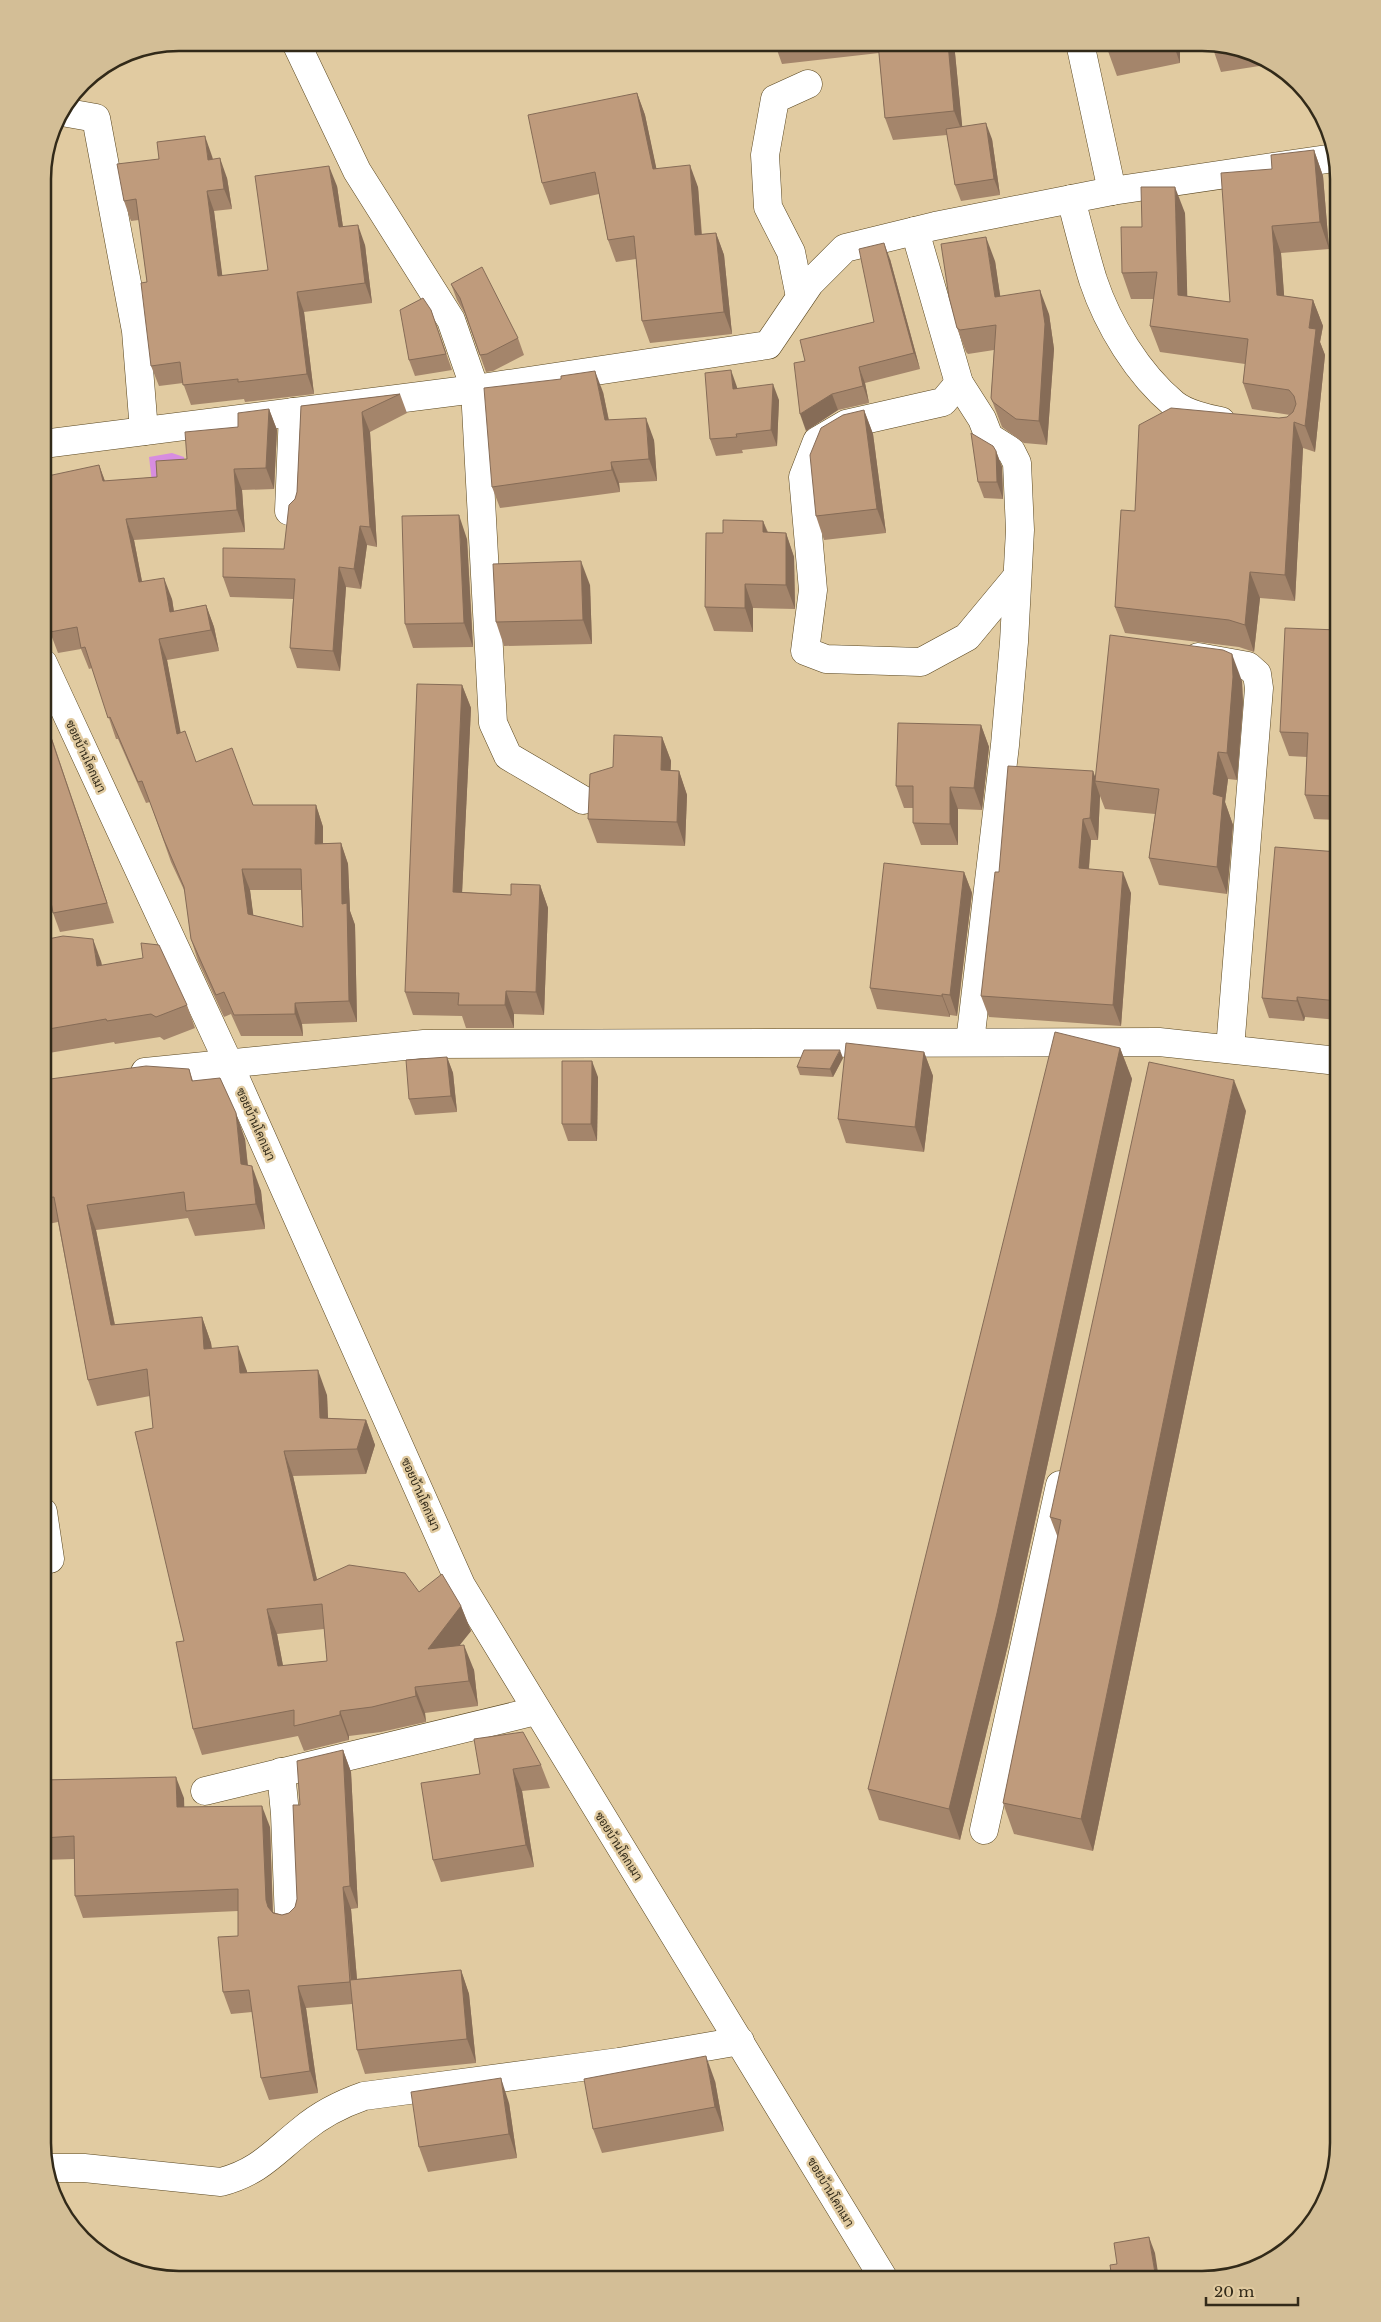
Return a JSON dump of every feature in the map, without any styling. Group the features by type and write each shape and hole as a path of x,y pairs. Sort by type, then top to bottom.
{"street":[{"path":"300,51 357,171 451,320 475,389 493,723 508,756 583,800"},
{"path":"1082,52 1112,191"},
{"path":"800,297 791,252 768,207 765,154 775,99 808,84"},
{"path":"70,113 96,118 136,331 144,431"},
{"path":"52,443 475,389 768,345 810,283 845,248 915,231 1112,191 1328,159"},
{"path":"1071,199 1094,282 1118,334 1148,377 1176,405 1210,420 1246,424"},
{"path":"915,231 959,384 982,419 989,437 1011,451 1017,463 1020,530 1014,642 1005,745 970,1042"},
{"path":"959,384 943,402 846,424 817,441 803,478 813,590 805,651 826,659 921,662 967,637 1016,578"},
{"path":"289,511 293,412"},
{"path":"1178,654 1248,666 1257,674 1259,688 1230,1049"},
{"name":"ซอยบ้านโคกเมา","path":"52,682 228,1064 461,1585 536,1711 740,2041 879,2271"},
{"path":"121,1075 424,1044 970,1042 1155,1054 1230,1049 1330,1060"},
{"path":"984,1830 1065,1461"},
{"path":"204,1791 536,1711"},
{"path":"281,1772 289,1921"},
{"path":"54,2168 84,2168 221,2182 239,2177 262,2165 324,2114 342,2104 364,2096 619,2062 740,2041"}],"shaded area":[{"path":"172,453 184,457 187,472 152,482 149,457"}],"building":[{"path":"879,52 949,52 954,111 885,118"},
{"path":"637,93 653,169 690,165 695,235 716,233 724,312 642,321 634,236 608,240 595,172 542,183 528,115"},
{"path":"986,123 994,179 955,185 946,129"},
{"path":"205,136 208,160 220,158 224,189 207,191 218,276 268,270 255,176 329,166 339,227 358,225 365,283 297,292 307,374 238,382 238,379 183,385 180,362 151,366 141,283 147,282 136,199 124,201 117,164 159,159 157,142"},
{"path":"1314,150 1320,222 1272,226 1277,295 1313,300 1309,328 1316,329 1305,426 1294,422 1285,575 1250,572 1245,625 1229,620 1115,607 1121,510 1135,511 1139,425 1171,408 1279,418 1287,417 1293,412 1296,404 1294,396 1289,390 1243,383 1248,339 1150,326 1157,272 1122,273 1121,227 1142,227 1141,187 1175,187 1178,295 1230,302 1221,173 1272,169 1271,155"},
{"path":"986,237 995,297 1040,290 1045,324 1039,421 1016,419 993,402 991,398 996,325 960,330 957,328 949,297 941,244"},
{"path":"884,243 914,353 859,367 863,386 832,394 800,414 794,363 805,361 800,340 874,322 859,249"},
{"path":"482,267 518,338 487,354 480,355 460,298 451,284"},
{"path":"423,298 431,310 446,354 409,360 400,310"},
{"path":"731,370 733,389 773,384 771,430 736,434 737,437 710,439 705,373"},
{"path":"595,371 605,420 646,418 649,459 611,462 612,470 492,487 484,388 561,379 561,376"},
{"path":"400,394 362,412 370,527 360,526 354,569 339,567 333,651 290,648 295,579 223,577 223,548 284,549 289,505 295,499 297,492 301,406"},
{"path":"269,409 266,468 234,469 237,510 126,519 139,582 164,578 170,612 206,605 211,630 159,639 177,734 185,731 196,762 232,748 253,805 316,805 315,844 341,843 342,904 347,903 349,1001 295,1003 295,1014 234,1015 224,992 216,995 191,939 184,887 142,781 138,782 110,717 108,718 85,647 81,648 77,627 52,632 52,475 99,465 103,481 157,477 156,461 187,459 185,432 238,427 238,413","holes":["242,869 301,869 303,927 248,914"]},
{"path":"864,410 877,509 816,516 810,455 821,428 843,415"},
{"path":"971,433 993,446 996,451 997,482 978,482"},
{"path":"459,515 464,623 405,624 402,516"},
{"path":"723,520 763,521 763,532 786,533 786,585 745,584 745,608 705,607 706,533 723,533"},
{"path":"581,561 583,620 496,622 493,564"},
{"path":"1285,628 1330,630 1330,796 1305,795 1308,733 1280,732"},
{"path":"1110,635 1223,650 1232,654 1233,677 1227,753 1218,752 1213,794 1223,797 1217,867 1149,858 1159,789 1095,781"},
{"path":"417,684 462,685 453,892 511,895 511,884 540,885 536,992 506,991 505,1005 458,1005 459,993 405,992"},
{"path":"898,723 981,725 974,788 950,787 950,824 913,823 913,786 896,786"},
{"path":"614,735 662,737 661,770 679,771 677,822 588,819 590,774 613,767"},
{"path":"52,740 107,903 53,913 52,905"},
{"path":"1008,766 1093,771 1090,818 1083,819 1079,868 1123,872 1113,1005 981,996 995,872 999,872"},
{"path":"1275,847 1330,851 1330,1000 1297,997 1297,1001 1262,998"},
{"path":"884,863 964,872 950,995 942,994 942,996 870,988"},
{"path":"63,936 93,939 97,966 143,958 141,943 159,945 187,1005 156,1017 151,1014 107,1021 106,1019 52,1029 52,938"},
{"path":"1055,1032 1120,1048 997,1613 949,1809 868,1789"},
{"path":"846,1043 924,1052 915,1127 838,1119"},
{"path":"804,1050 840,1050 830,1069 797,1067"},
{"path":"447,1057 451,1096 409,1099 406,1060"},
{"path":"562,1061 592,1061 591,1124 562,1124"},
{"path":"1149,1062 1234,1080 1081,1819 1003,1803 1061,1520 1050,1517"},
{"path":"146,1066 189,1069 192,1081 220,1078 236,1113 241,1164 252,1166 256,1204 186,1211 184,1192 87,1205 111,1325 202,1317 204,1349 238,1346 240,1373 318,1370 320,1418 366,1420 357,1449 284,1451 314,1581 349,1565 405,1573 419,1592 442,1574 461,1606 428,1649 464,1645 469,1681 415,1687 416,1696 372,1707 340,1711 340,1715 294,1726 294,1710 193,1729 176,1642 184,1641 135,1432 153,1428 147,1369 88,1380 54,1197 51,1197 52,1079","holes":["322,1604 327,1661 278,1666 267,1609"]},
{"path":"523,1732 541,1765 513,1769 526,1845 433,1860 421,1783 480,1774 474,1739"},
{"path":"343,1750 350,1886 343,1887 350,1982 298,1986 310,2071 261,2078 249,1990 223,1992 218,1937 238,1936 238,1889 75,1896 74,1836 51,1837 51,1780 176,1777 177,1807 262,1806 266,1900 268,1907 273,1913 282,1915 289,1913 295,1907 297,1899 293,1805 300,1805 297,1761"},
{"path":"461,1970 467,2039 357,2050 350,1980"},
{"path":"706,2056 715,2107 593,2129 584,2079"},
{"path":"501,2078 509,2134 419,2147 411,2092"},
{"path":"1149,2237 1155,2271 1111,2271 1110,2265 1117,2264 1114,2243"}]}
